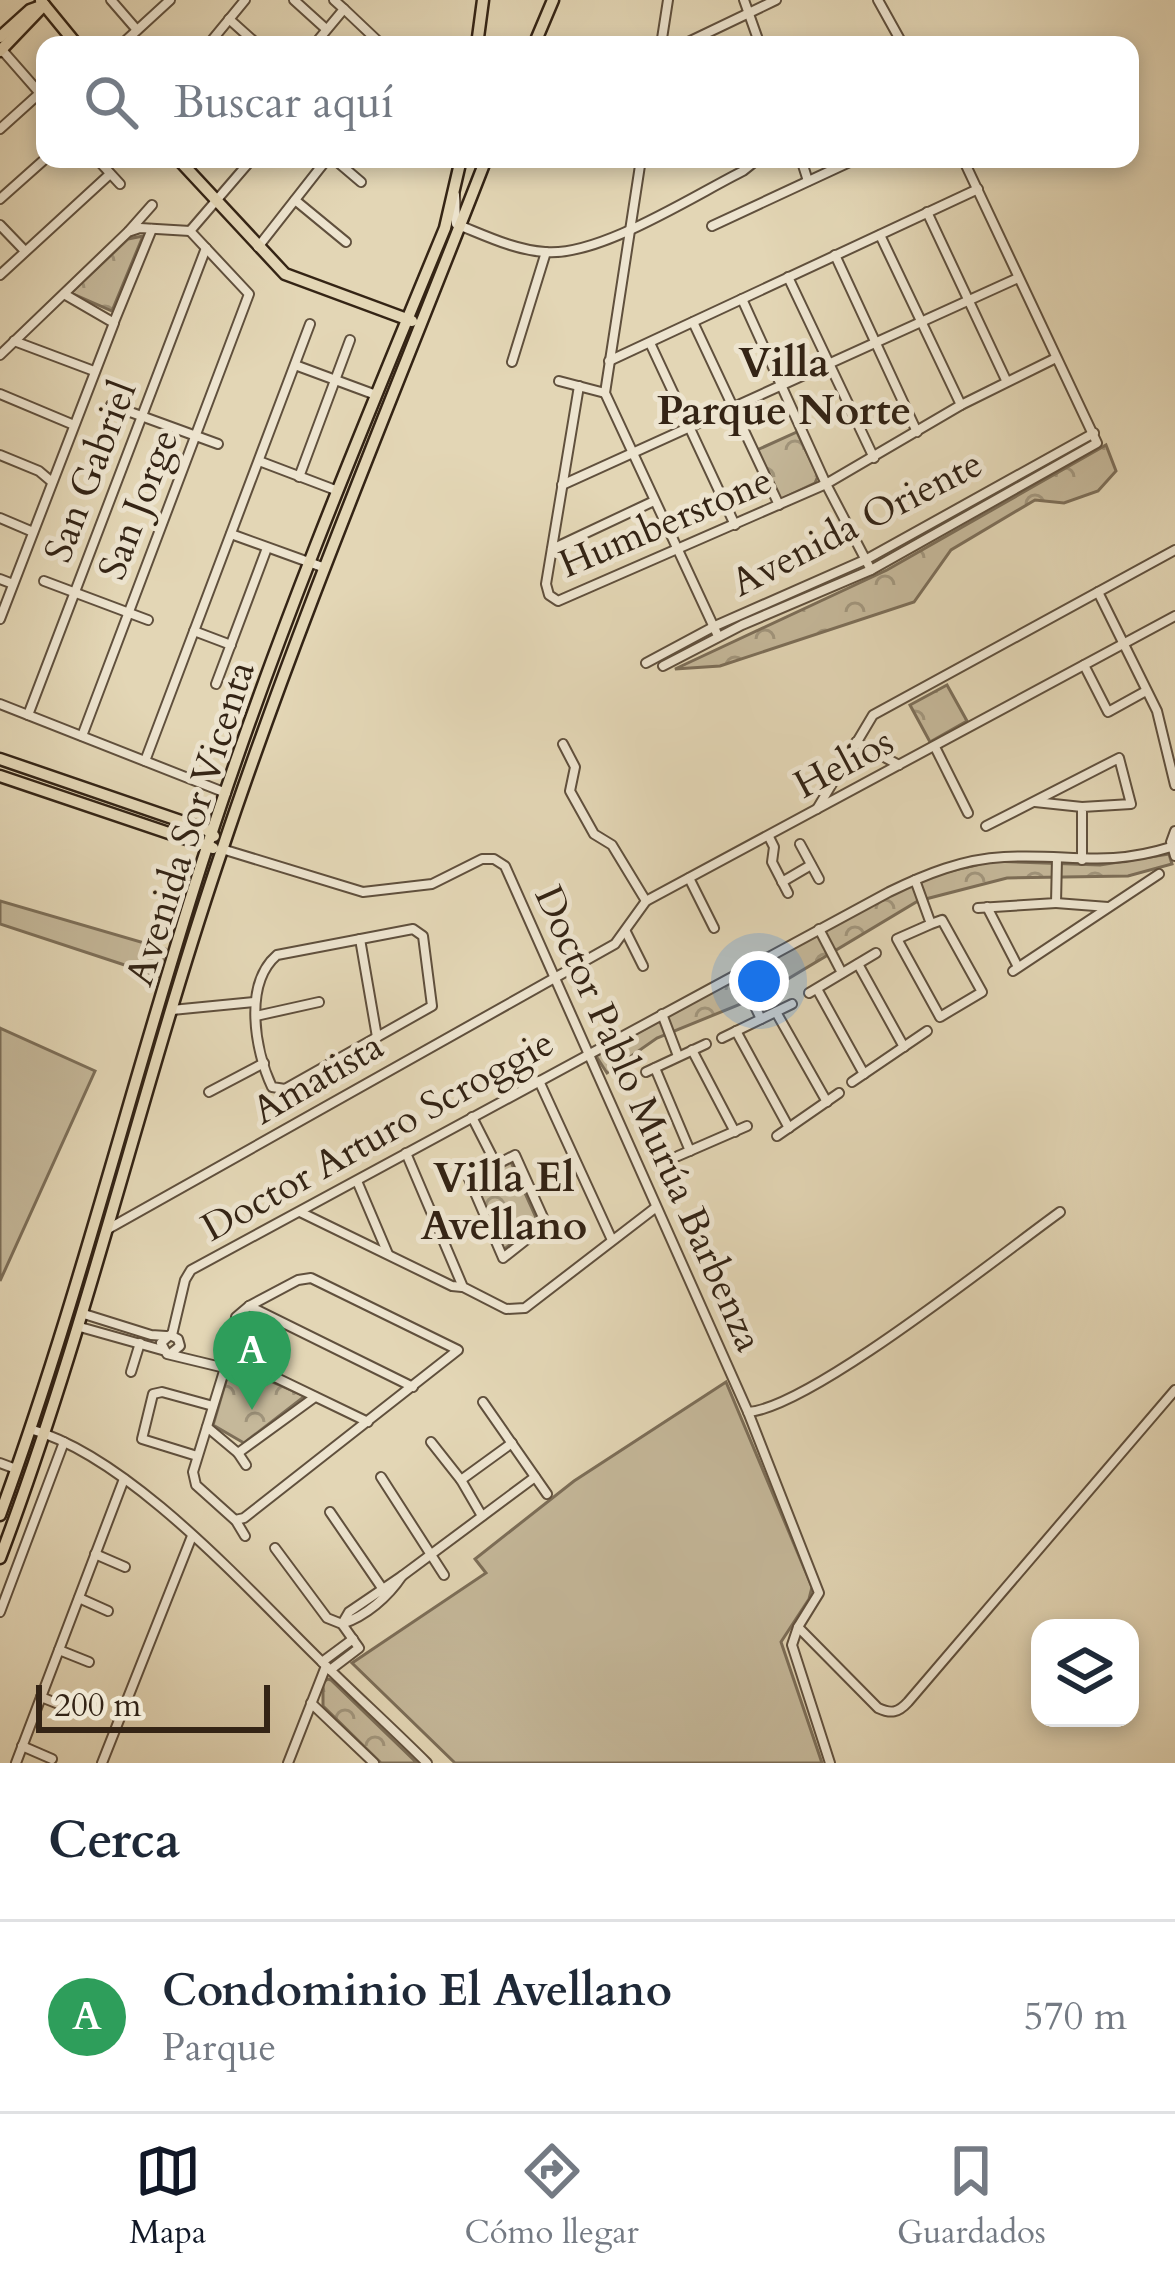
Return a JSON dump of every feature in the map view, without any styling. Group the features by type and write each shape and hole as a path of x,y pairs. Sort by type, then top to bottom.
{"main road":[{"path":"478,36 483,0"},
{"path":"538,36 553,0"},
{"path":"37,5 69,36"},
{"path":"0,37 37,5"},
{"path":"1,50 37,5"},
{"path":"186,168 278,269 302,284 421,323"},
{"name":"Avenida Sor Vicenta","path":"0,1515 70,1304 212,832 455,195 460,168"},
{"name":"Avenida Sor Vicenta","path":"0,1558 82,1321 222,850 479,168"},
{"path":"0,760 212,832 222,850"},
{"path":"0,776 222,850"},
{"path":"53,794 58,783 65,782"},
{"path":"147,827 151,811"},
{"path":"166,983 174,1003"},
{"path":"110,1175 118,1198"},
{"path":"70,1304 82,1321"},
{"path":"15,1473 28,1484"}],"street":[{"path":"111,0 137,30"},
{"path":"131,36 170,0"},
{"path":"216,36 244,0"},
{"path":"294,0 326,29"},
{"path":"307,12 319,0"},
{"path":"334,0 372,36"},
{"path":"662,36 668,0"},
{"path":"744,0 757,36"},
{"path":"701,36 776,0"},
{"path":"878,0 898,36"},
{"path":"321,36 344,9"},
{"path":"229,20 248,36"},
{"path":"1,50 36,89"},
{"path":"0,129 36,101"},
{"path":"0,200 36,167"},
{"path":"105,168 120,184"},
{"path":"190,231 244,168"},
{"path":"257,248 323,168"},
{"path":"343,168 361,182"},
{"path":"639,168 605,393 717,632"},
{"path":"455,195 455,222 460,226 546,252 581,249 747,168"},
{"path":"804,168 808,181"},
{"path":"826,172 830,168"},
{"path":"712,226 835,168"},
{"path":"968,168 1095,438"},
{"path":"0,274 110,174"},
{"path":"608,361 978,189"},
{"path":"295,200 346,242"},
{"path":"0,355 152,205"},
{"path":"927,212 1006,380"},
{"path":"0,225 25,251"},
{"path":"0,619 110,319 152,229"},
{"path":"128,232 190,231 206,248"},
{"path":"880,235 962,405"},
{"name":"San Jorge","path":"82,736 249,294 206,248"},
{"name":"San Gabriel","path":"28,715 206,248"},
{"path":"512,362 546,252"},
{"path":"835,255 917,432"},
{"path":"788,278 874,458"},
{"path":"562,485 1018,278"},
{"path":"64,294 110,319"},
{"path":"742,299 780,389 871,570"},
{"path":"693,322 779,505"},
{"path":"145,761 310,324"},
{"path":"299,477 350,340"},
{"path":"14,341 94,371"},
{"path":"650,343 735,525"},
{"name":"Humberstone","path":"579,386 546,588 551,598 562,602 826,484 1006,380 1056,358"},
{"path":"295,365 378,395"},
{"path":"559,381 605,393"},
{"path":"0,394 74,425"},
{"path":"111,405 218,444"},
{"name":"Avenida Oriente","path":"663,666 717,632 1095,438"},
{"name":"Avenida Oriente","path":"646,663 871,570 1095,438"},
{"path":"0,455 39,471 52,482"},
{"path":"259,461 340,491"},
{"path":"551,549 654,501"},
{"path":"0,518 34,532"},
{"path":"231,534 325,568"},
{"path":"217,684 267,548"},
{"path":"817,811 872,715 1175,550"},
{"path":"0,579 13,584"},
{"path":"44,581 148,620"},
{"path":"1098,592 1156,711 1175,785"},
{"name":"Helios","path":"554,976 616,944 646,902 1175,616"},
{"path":"194,631 231,645"},
{"path":"1084,665 1108,712 1146,691"},
{"path":"0,704 226,793"},
{"path":"856,742 900,765"},
{"path":"563,744 574,767 570,791 594,834 612,845 646,902"},
{"path":"935,747 968,813"},
{"path":"986,826 1120,758 1131,804 1082,807 1034,802"},
{"path":"1082,807 1082,861"},
{"path":"1173,852 1175,831"},
{"path":"769,837 774,847 772,862 788,893"},
{"path":"800,844 819,879"},
{"name":"Doctor Pablo Murúa Barbenza","path":"222,850 343,889 373,893 442,881 488,858 505,866 748,1412 819,1593 798,1627"},
{"name":"Doctor Arturo Scroggie","path":"166,1352 161,1343 170,1335 191,1270 915,880 977,860 1082,861 1173,852"},
{"path":"1055,903 1057,858"},
{"path":"782,882 811,865"},
{"path":"1109,907 1055,903 982,908 1016,969 1159,874"},
{"path":"689,878 715,928"},
{"path":"915,880 932,923"},
{"path":"941,920 982,992 940,1017 897,939 932,923 941,920"},
{"path":"413,929 423,936 433,1000 428,1010 280,1090 270,1085 254,1002 263,973 277,955 360,939 413,929"},
{"path":"819,929 842,974"},
{"path":"626,932 643,966"},
{"path":"360,939 377,1037"},
{"path":"864,1075 813,991 876,953"},
{"path":"858,964 904,1047"},
{"path":"739,973 761,1019"},
{"name":"Amatista","path":"108,1229 554,976"},
{"path":"174,1003 254,1002"},
{"path":"256,1016 319,1002"},
{"path":"722,1038 792,1004"},
{"path":"776,1012 827,1102"},
{"path":"662,1014 678,1056"},
{"path":"736,1031 789,1128"},
{"path":"852,1082 927,1031"},
{"path":"690,1151 651,1070 706,1044"},
{"path":"692,1050 735,1132"},
{"path":"208,1092 264,1063"},
{"path":"539,1081 612,1240"},
{"path":"778,1136 839,1093"},
{"path":"472,1117 496,1164"},
{"path":"678,1156 747,1126"},
{"path":"406,1153 463,1287"},
{"path":"515,1155 546,1224 503,1258 469,1179 496,1164 515,1155"},
{"path":"357,1180 388,1256"},
{"path":"300,1212 452,1286 518,1311 655,1208"},
{"path":"748,1412 762,1411 835,1372 1060,1212"},
{"path":"236,1520 457,1353 457,1347 311,1278 249,1306 236,1318 193,1472 196,1485 236,1520 245,1536"},
{"path":"249,1306 413,1387"},
{"path":"82,1321 170,1335 191,1361"},
{"path":"82,1321 191,1361 225,1368"},
{"path":"130,1372 140,1343"},
{"path":"166,1352 180,1346"},
{"path":"229,1355 368,1422"},
{"path":"830,1763 792,1645 798,1627 878,1708 900,1711 1175,1390"},
{"path":"197,1456 142,1438 153,1394 162,1392 213,1406"},
{"path":"238,1453 315,1397"},
{"path":"483,1402 547,1494"},
{"path":"207,1426 246,1465"},
{"path":"30,1429 64,1442 124,1479 192,1536 427,1763"},
{"path":"0,1612 64,1442"},
{"path":"430,1442 482,1516"},
{"path":"461,1480 512,1443"},
{"path":"0,1463 15,1473"},
{"path":"0,1472 15,1473"},
{"path":"381,1477 445,1575"},
{"path":"342,1624 349,1612 535,1477"},
{"path":"16,1763 124,1479"},
{"path":"330,1512 382,1588"},
{"path":"103,1763 192,1536"},
{"path":"274,1548 327,1618 342,1624 359,1648 326,1666 292,1761"},
{"path":"95,1554 125,1567"},
{"path":"342,1624 362,1616 402,1576"},
{"path":"79,1598 109,1611"},
{"path":"59,1650 89,1662"},
{"path":"41,1697 71,1709"},
{"path":"311,1703 374,1763"},
{"path":"22,1747 52,1759"}],"green space":[{"path":"143,236 112,311 71,293 128,239"},
{"path":"797,432 818,476 815,483 779,500 757,450"},
{"path":"1106,445 1116,471 1098,491 1064,503 1035,500 951,550 914,602 720,666 675,669 887,570"},
{"path":"947,685 967,721 930,742 910,705"},
{"path":"1169,854 1172,864 1128,876 1007,878 918,901 758,997 657,1038 607,1073 596,1056 876,901 930,876 992,861 1100,865"},
{"path":"0,901 165,949 158,976 0,924"},
{"path":"0,1028 95,1071 0,1281"},
{"path":"510,1160 538,1222 502,1251 471,1180"},
{"path":"231,1364 305,1396 244,1443 213,1425"},
{"path":"726,1382 812,1587 781,1642 822,1763 455,1763 352,1663 486,1573 475,1559 574,1481"},
{"path":"328,1679 417,1763 381,1763 323,1706 323,1682"}],"place":[{"name":"Condominio El Avellano","path":"252,1410"}],"district":[{"name":"Villa Parque Norte","path":"784,385"},
{"name":"Villa El Avellano","path":"504,1200"}]}
